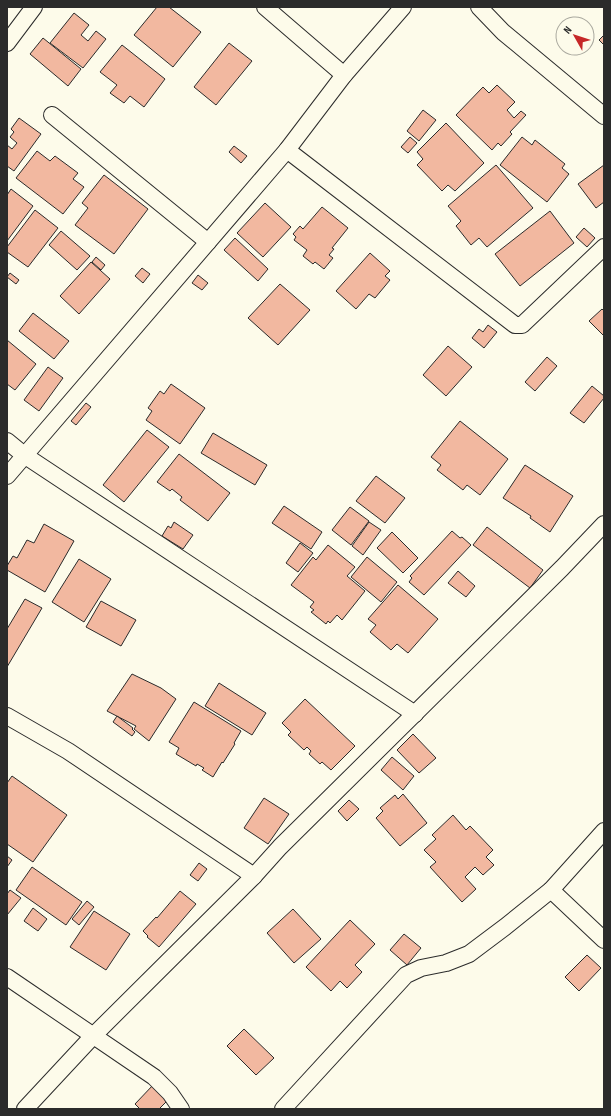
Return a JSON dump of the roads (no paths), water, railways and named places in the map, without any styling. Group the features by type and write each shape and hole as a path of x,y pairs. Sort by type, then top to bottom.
{"street":[{"path":"7,43 34,7"},
{"path":"265,7 344,75"},
{"path":"7,476 287,150 344,75 403,7"},
{"path":"479,7 503,32 604,116"},
{"path":"52,115 208,242"},
{"path":"287,150 515,325 522,325 604,247"},
{"path":"7,441 24,455 415,714"},
{"path":"25,1109 93,1036 254,876 280,847 562,568 604,524"},
{"path":"7,716 68,751 254,876"},
{"path":"283,1109 406,974 421,968 446,963 469,954 551,890 604,831"},
{"path":"551,890 604,940"},
{"path":"7,977 154,1077 170,1094 181,1109"}]}
